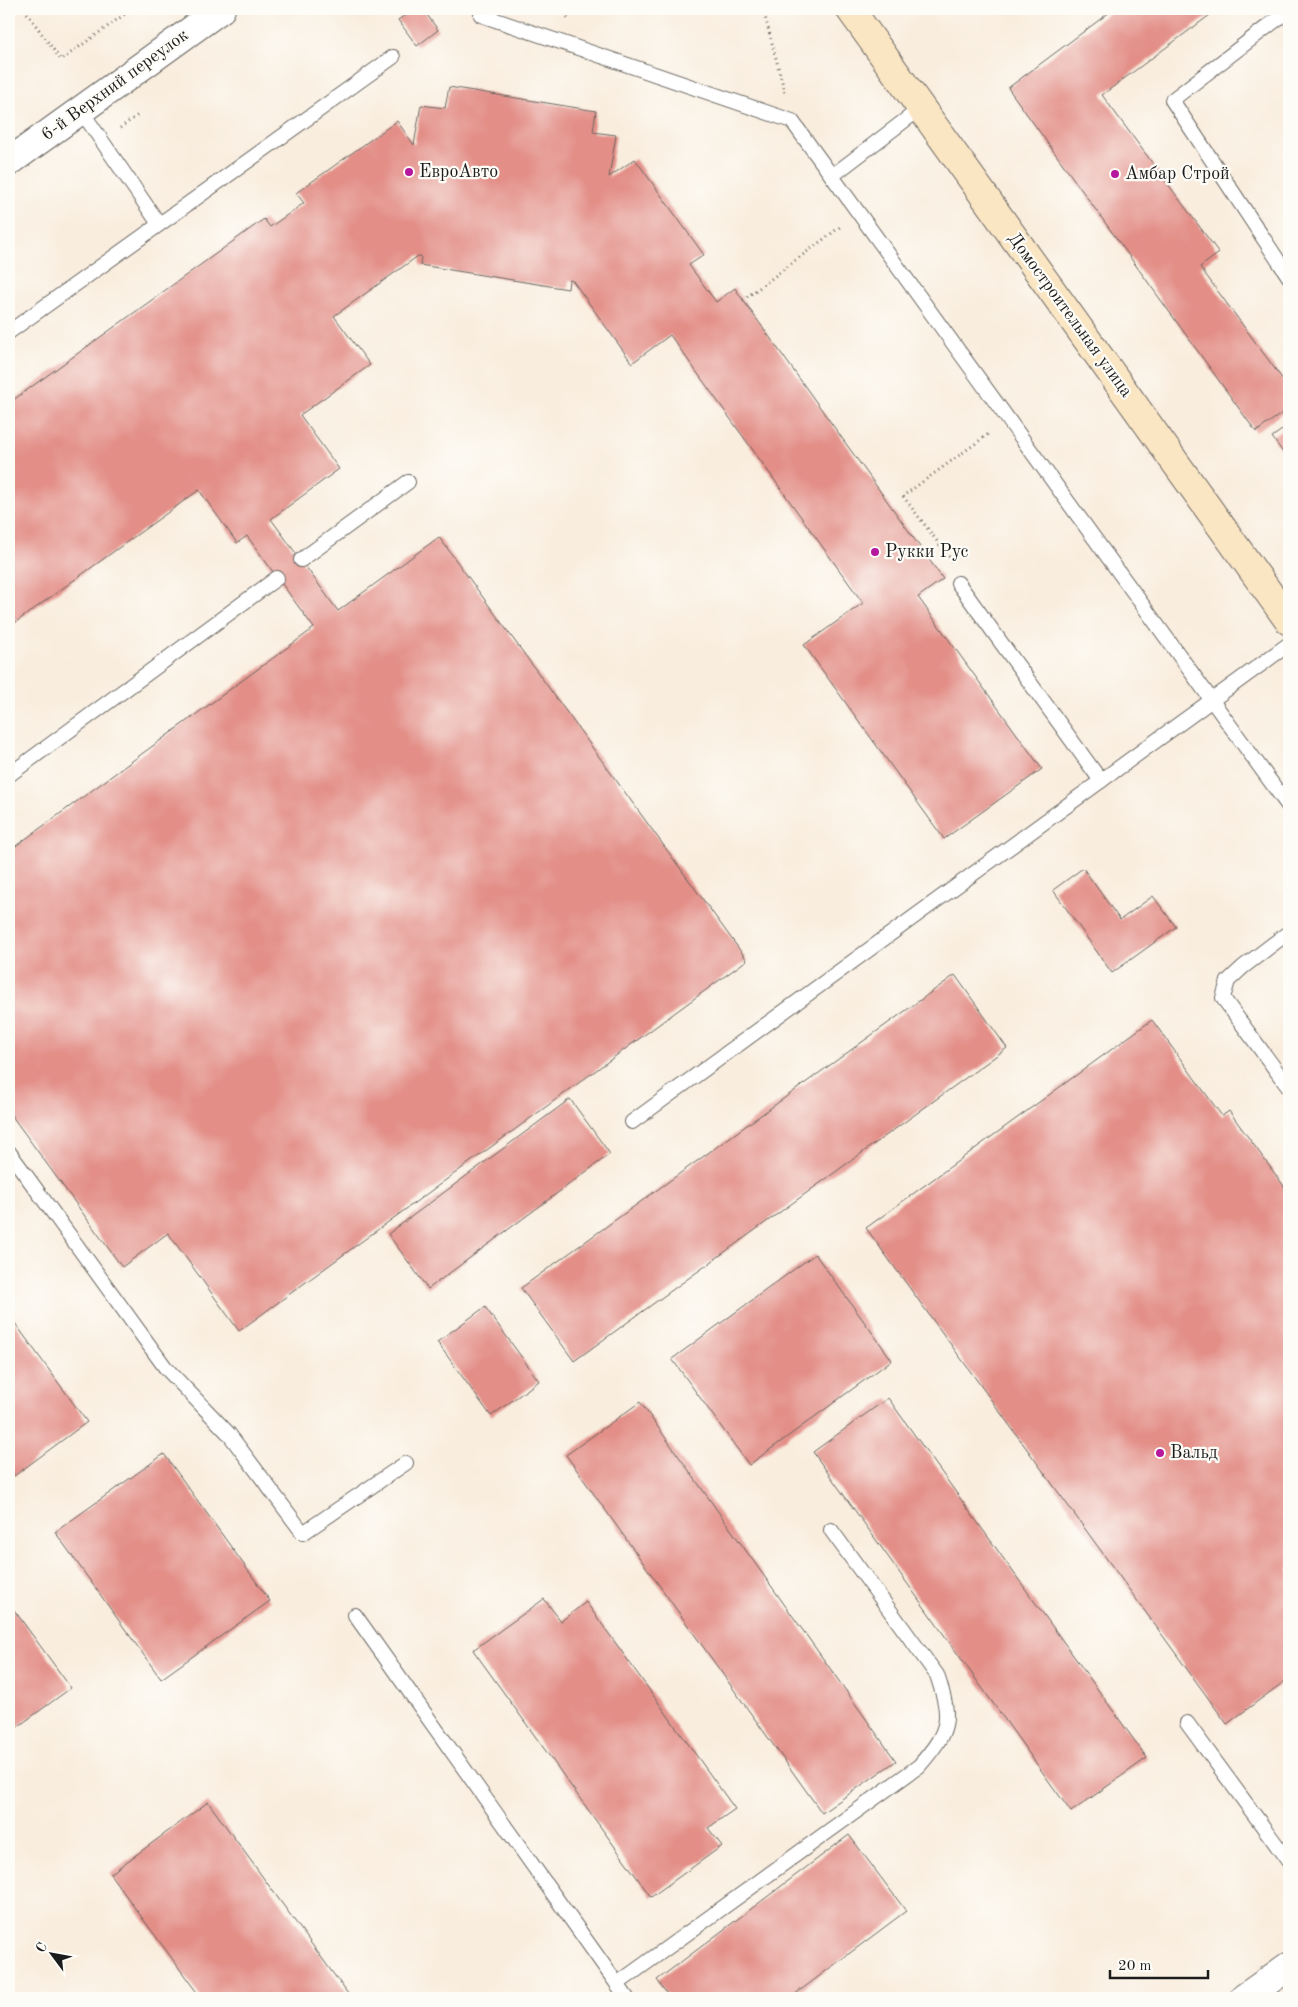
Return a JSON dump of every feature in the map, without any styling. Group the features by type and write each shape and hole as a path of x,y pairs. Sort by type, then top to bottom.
{"street":[{"name":"6-й Верхний переулок","path":"9,162 221,9"},
{"name":"Домостроительная улица","path":"850,9 1289,621"},
{"path":"1244,1998 1289,1966"}],"lane":[{"path":"1289,10 1172,100 1289,277"},
{"path":"480,15 792,121 1289,807"},
{"path":"9,332 392,57"},
{"path":"832,176 921,108"},
{"path":"80,110 159,224"},
{"path":"301,560 408,482"},
{"path":"9,775 277,578"},
{"path":"958,583 1100,782"},
{"path":"632,1122 1289,644"},
{"path":"1289,932 1243,967 1228,981 1224,998 1289,1088"},
{"path":"9,1152 165,1366 229,1434 303,1533 406,1463"},
{"path":"618,1984 919,1766 938,1744 947,1722 945,1699 936,1675 831,1530"},
{"path":"355,1615 628,1998"},
{"path":"1188,1723 1289,1862"}],"path":[{"path":"24,9 61,60 125,14 122,9"},
{"path":"764,9 792,121"},
{"path":"743,300 858,213"},
{"path":"958,583 954,564 903,496 1009,420"}],"building":[{"path":"414,9 423,9 438,30 417,46 398,20"},
{"name":"Амбар Строй","path":"1114,9 1218,9 1102,95 1219,253 1200,267 1289,388 1289,408 1256,432 1008,88"},
{"path":"449,87 596,111 593,132 616,135 609,177 635,159 704,255 689,265 716,302 735,288 943,579 918,597 1042,769 944,839 804,645 863,603 670,335 632,363 573,281 569,280 568,289 420,265 421,256 418,256 334,316 370,365 300,415 339,469 271,519 338,611 439,537 747,960 239,1331 168,1233 122,1267 9,1112 9,851 314,628 247,536 237,543 199,490 9,627 9,403 264,219 270,227 304,203 296,193 397,121 414,145 421,105 445,108"},
{"path":"1289,425 1289,461 1272,437"},
{"path":"1083,868 1120,920 1153,896 1176,927 1112,973 1053,890"},
{"path":"955,975 1007,1048 574,1361 521,1288"},
{"name":"Вальд","path":"1152,1020 1222,1116 1229,1111 1289,1193 1289,1678 1227,1724 866,1228"},
{"path":"570,1099 610,1154 428,1289 388,1234"},
{"path":"815,1254 892,1360 749,1465 672,1359"},
{"path":"485,1307 539,1381 491,1416 437,1342"},
{"path":"9,1315 87,1422 14,1476 9,1469"},
{"path":"888,1398 1147,1758 1071,1812 813,1452"},
{"path":"640,1402 896,1761 822,1813 566,1455"},
{"path":"164,1454 270,1601 161,1679 55,1532"},
{"path":"544,1599 561,1621 586,1602 735,1809 708,1828 722,1846 651,1897 473,1650"},
{"path":"9,1603 71,1688 9,1733"},
{"path":"208,1802 351,1998 201,1998 110,1874"},
{"path":"849,1835 906,1911 790,1998 670,1998 657,1980"}],"place":[{"name":"ЕвроАвто","path":"409,172"},
{"name":"Амбар Строй","path":"1115,174"},
{"name":"Рукки Рус","path":"875,552"},
{"name":"Вальд","path":"1160,1453"}]}
